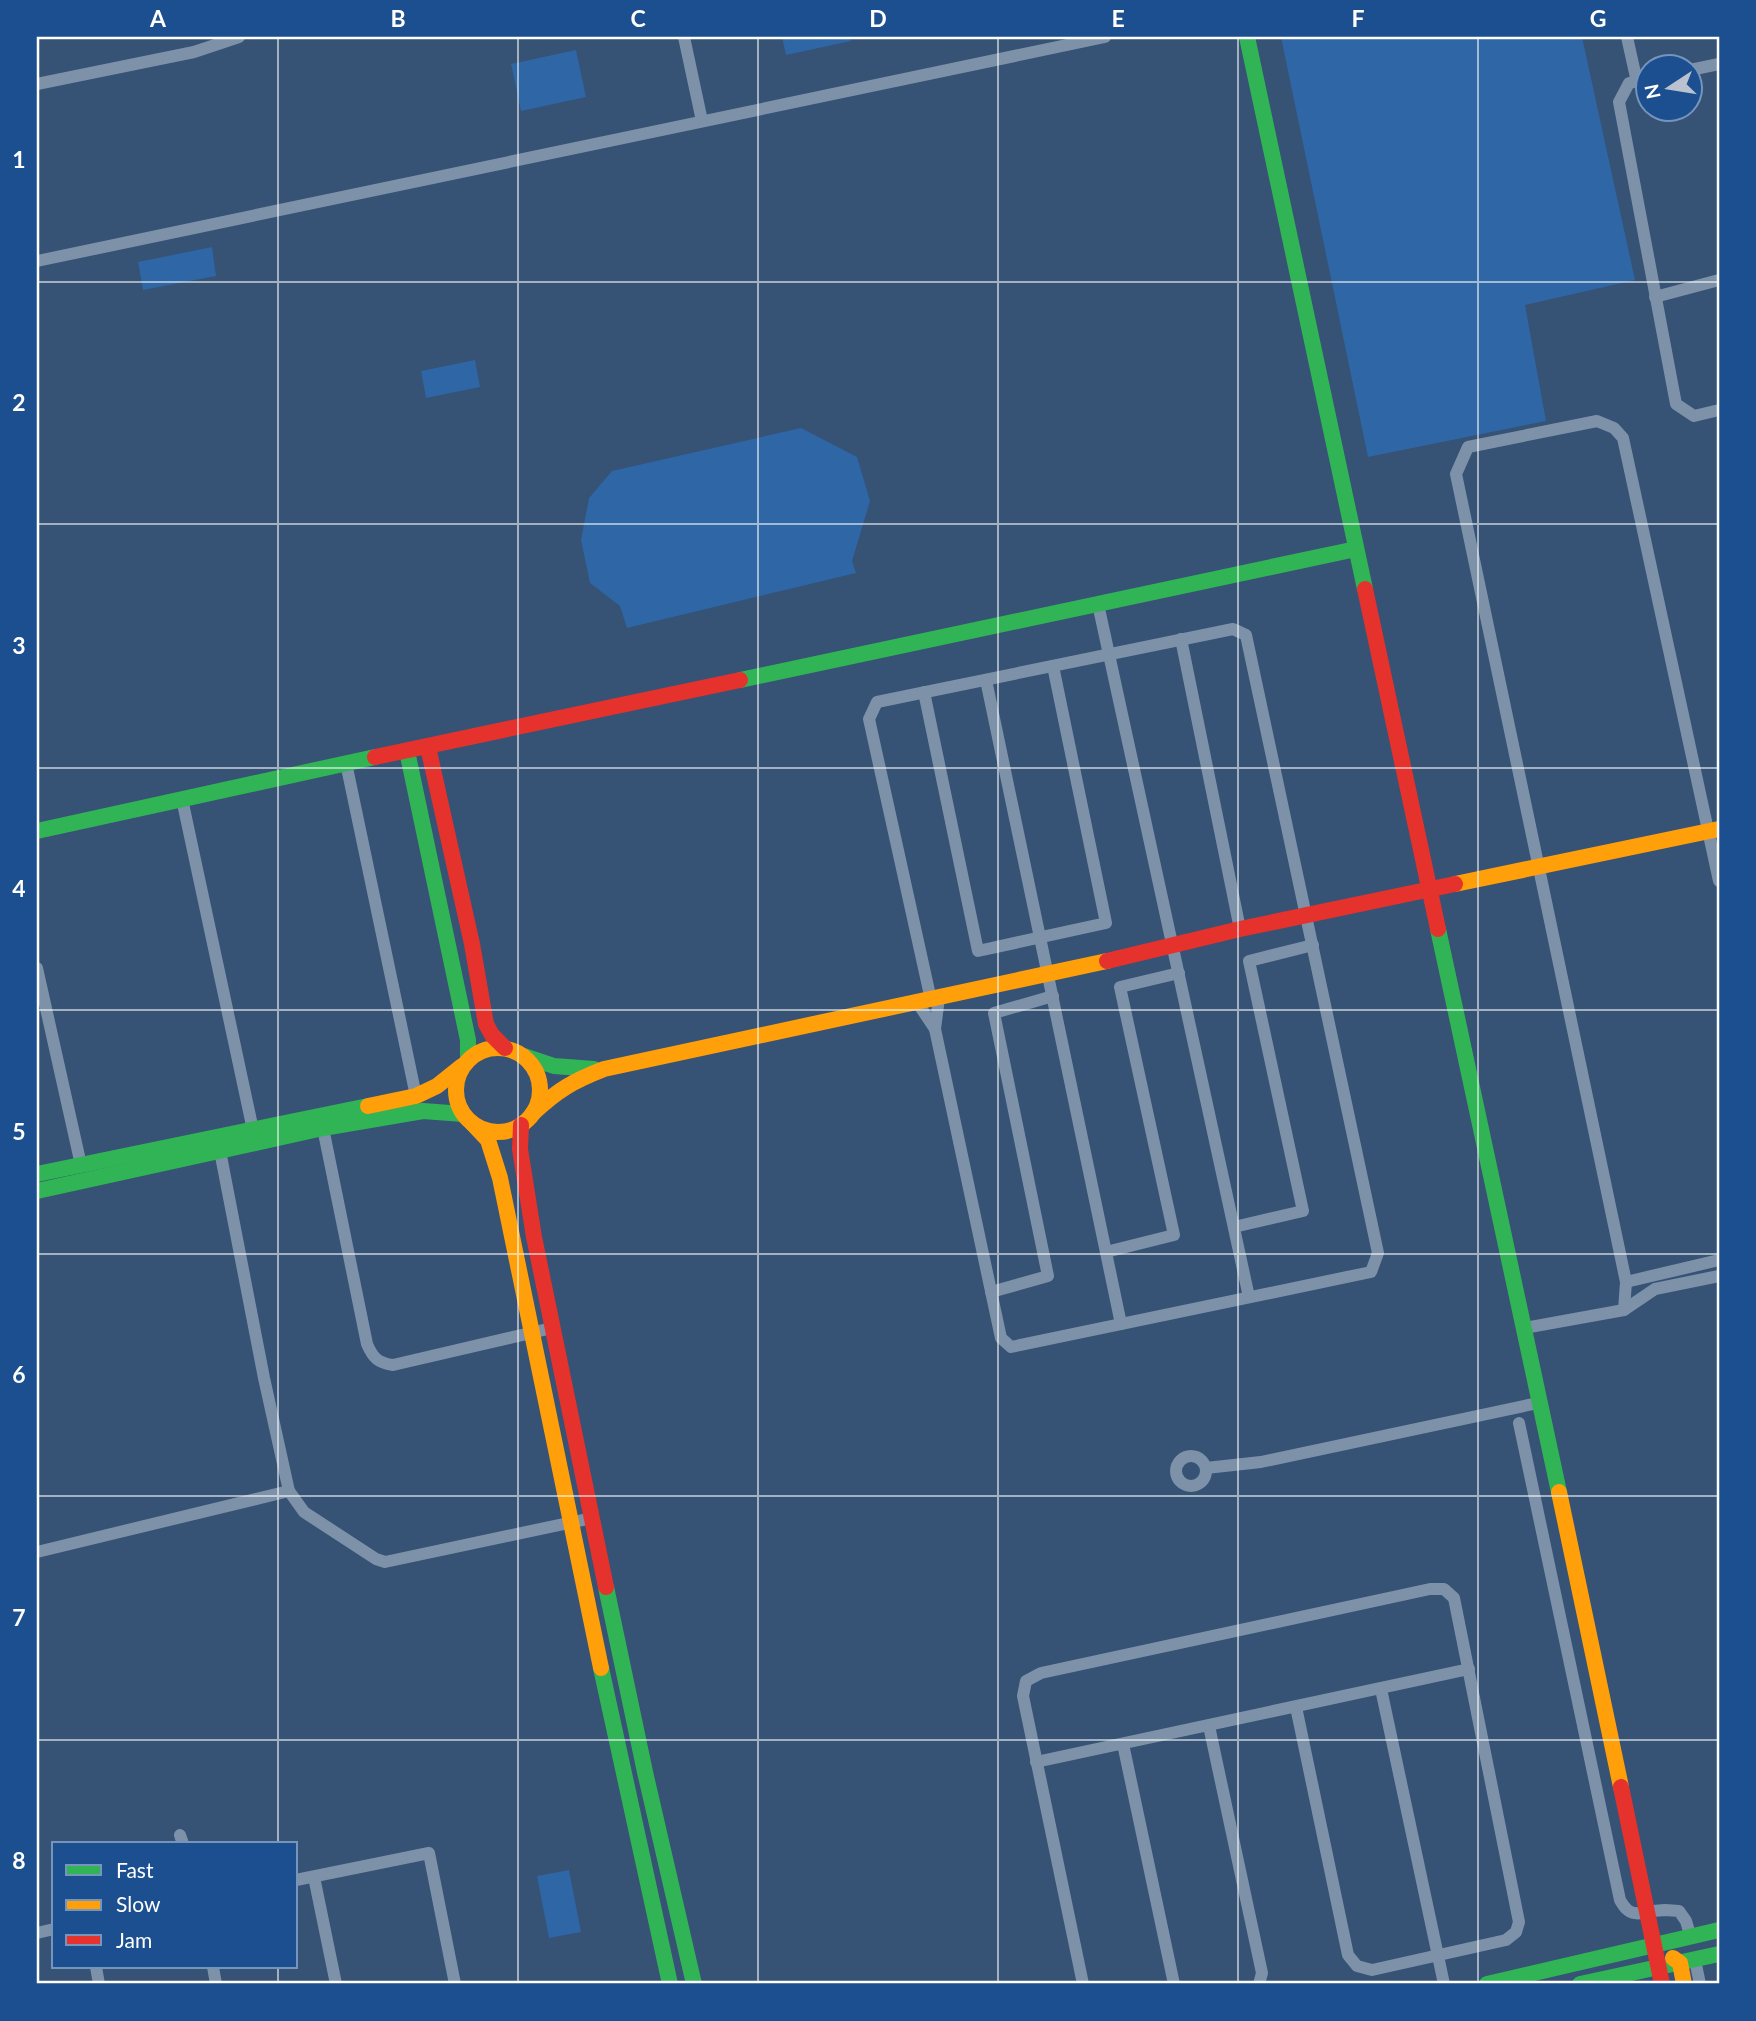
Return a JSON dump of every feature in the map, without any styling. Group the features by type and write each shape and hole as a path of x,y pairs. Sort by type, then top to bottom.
{"street":[{"path":"37,84 194,52 239,37"},
{"path":"684,37 702,121"},
{"path":"37,261 1105,37"},
{"path":"1247,37 1662,1984"},
{"path":"1627,37 1634,58"},
{"path":"1634,82 1629,83 1619,102 1675,404 1694,416 1719,410"},
{"path":"1655,297 1719,280"},
{"path":"1624,1310 1626,1282 1456,474 1468,447 1597,421 1614,428 1623,438 1714,831 1719,881"},
{"path":"37,831 1356,549"},
{"path":"1098,604 1249,1297"},
{"path":"1233,629 1246,635 1378,1253 1370,1272 1011,1347 1001,1338 869,719 877,702 1109,654 1233,629"},
{"path":"1181,639 1240,929"},
{"path":"924,692 978,951 1106,923 1053,666"},
{"path":"986,680 1121,1324"},
{"path":"428,747 472,944 486,1024 492,1035 505,1048"},
{"path":"407,751 468,1040 465,1063 457,1078 458,1103 468,1119 488,1140 500,1178 570,1523 670,1984"},
{"path":"346,763 416,1096"},
{"path":"182,799 253,1130"},
{"path":"37,1191 323,1128 423,1111 468,1119 484,1129 497,1132 510,1130 527,1119 555,1093 574,1081 604,1069 929,1000 1240,929 1714,831"},
{"path":"1234,1227 1303,1211 1249,961 1312,945"},
{"path":"37,968 81,1165"},
{"path":"1107,1252 1174,1235 1120,987 1179,973"},
{"path":"991,1292 1048,1276 994,1013 1053,996"},
{"path":"929,1000 934,1029"},
{"path":"37,1174 416,1096 437,1086 484,1050 494,1047 505,1048 554,1066 604,1069"},
{"path":"523,1056 532,1065 540,1088 538,1101 527,1119 520,1149 534,1237 645,1772 694,1984"},
{"path":"323,1128 368,1345 373,1357 380,1363 393,1365 552,1328"},
{"path":"220,1151 289,1491 304,1512 376,1559 385,1562 592,1518"},
{"path":"1626,1282 1719,1260"},
{"path":"1524,1328 1624,1310 1655,1289 1719,1276"},
{"path":"1206,1468 1261,1462 1538,1403"},
{"path":"1519,1423 1620,1900 1626,1910 1636,1914 1665,1910 1679,1912 1686,1921 1691,1938"},
{"path":"37,1552 289,1491"},
{"path":"1083,1984 1023,1696 1026,1681 1041,1673 1430,1589 1444,1589 1454,1598 1519,1922 1516,1932 1506,1940 1372,1970 1356,1965 1348,1955 1296,1707"},
{"path":"1036,1762 1469,1670"},
{"path":"1381,1689 1444,1984"},
{"path":"1209,1726 1262,1973 1259,1984"},
{"path":"1123,1744 1174,1984"},
{"path":"298,1880 429,1853 455,1984"},
{"path":"314,1877 336,1984"},
{"path":"1487,1984 1719,1930"},
{"path":"1653,1946 1687,1961 1700,1984"},
{"path":"1580,1984 1719,1954"},
{"path":"1684,1984 1687,1961"}],"shaded area":[{"path":"782,37 850,37 851,41 786,55"},
{"path":"1281,37 1582,37 1635,280 1525,305 1546,421 1368,457"},
{"path":"576,50 586,97 521,111 511,64"},
{"path":"212,247 216,276 143,290 138,262"},
{"path":"475,360 480,387 426,398 421,371"},
{"path":"801,428 857,457 870,501 852,561 856,573 627,628 620,606 590,583 581,540 589,498 612,471"},
{"path":"569,1870 581,1932 549,1938 537,1876"}],"traffic: fast":[{"path":"1247,37 1365,589"},
{"path":"740,680 1356,549"},
{"path":"407,751 468,1040 468,1060"},
{"path":"37,831 375,757"},
{"path":"1438,929 1559,1492"},
{"path":"524,1056 554,1066 594,1069"},
{"path":"37,1174 368,1106"},
{"path":"37,1191 323,1128 423,1111 463,1114"},
{"path":"606,1587 694,1984"},
{"path":"601,1668 670,1984"},
{"path":"1487,1984 1719,1930"},
{"path":"1580,1984 1719,1954"}],"traffic: slow":[{"path":"1455,884 1719,829"},
{"path":"533,1113 566,1087 604,1069 1107,961"},
{"path":"498,1048 514,1051 528,1060 537,1074 540,1090 537,1106 528,1120 514,1129 498,1132 482,1129 468,1120 459,1106 456,1090 459,1074 468,1060 482,1051 498,1048"},
{"path":"368,1106 416,1096 437,1086 462,1066"},
{"path":"472,1123 488,1140 500,1178 601,1668"},
{"path":"1559,1492 1621,1787"},
{"path":"1673,1958 1680,1963 1684,1984"}],"traffic: jam":[{"path":"1365,589 1438,929"},
{"path":"375,757 740,680"},
{"path":"428,747 472,944 486,1024 492,1035 505,1048"},
{"path":"1107,961 1240,929 1455,884"},
{"path":"521,1125 520,1149 534,1237 606,1587"},
{"path":"1621,1787 1662,1984"}]}
